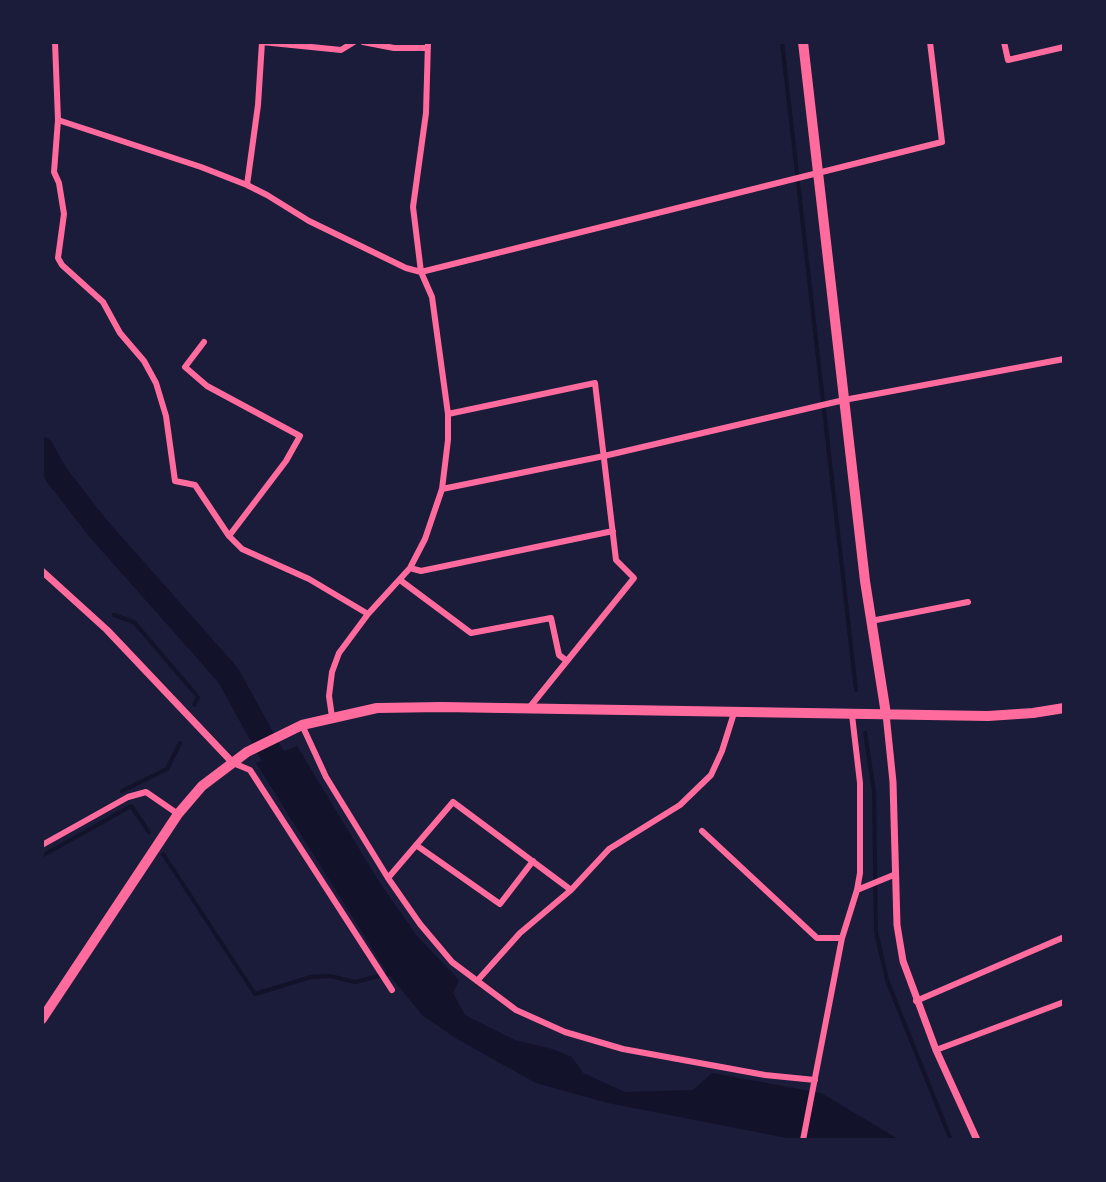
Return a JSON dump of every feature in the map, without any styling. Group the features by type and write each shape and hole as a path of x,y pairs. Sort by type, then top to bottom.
{"highway":[{"path":"803,42 871,621 886,714"},
{"path":"42,1019 178,814 202,786 247,752 298,726 377,708 988,716 1064,708"}],"street":[{"path":"55,42 58,120 54,172 64,214 58,258 103,302 120,333 144,361 156,383 166,416 175,481 195,485 229,536 242,549 309,579 368,614"},
{"path":"247,185 258,105 262,42 341,50 354,42"},
{"path":"332,717 329,696 332,672 339,653 368,614 410,568 425,539 442,489 448,440 448,414 432,297 421,272 413,207 426,113 428,45 394,48 363,42"},
{"path":"58,120 247,185 309,221 406,268 421,272 942,142 930,42"},
{"path":"1004,42 1008,60 1064,47"},
{"path":"204,342 185,367 207,386 300,436 286,461 229,536"},
{"path":"442,489 604,456 829,403 1064,359"},
{"path":"448,414 595,383 616,560 634,578 529,708"},
{"path":"410,568 421,571 613,531"},
{"path":"42,571 107,630 233,763 250,770 392,990"},
{"path":"400,580 471,633 551,618 559,655 567,661"},
{"path":"871,621 968,602"},
{"path":"477,981 520,933 571,890 609,849 680,805 711,775 734,713"},
{"path":"886,714 893,782 892,876 903,961 936,1050 977,1140"},
{"path":"803,1140 842,938 860,890 860,783 852,715"},
{"path":"298,726 388,878 420,924 452,962 516,1010 565,1032 637,1052 814,1083"},
{"path":"42,845 128,797 146,792 178,814"},
{"path":"388,878 453,802 571,890"},
{"path":"702,831 817,938 842,938"},
{"path":"416,845 500,904 533,861"},
{"path":"860,890 892,876"},
{"path":"916,1001 1062,938 1064,940"},
{"path":"936,1050 1064,1002"}],"shaded area":[{"path":"297,746 378,880 417,936 459,980 453,993 465,1015 515,1040 572,1057 583,1073 625,1092 693,1090 712,1073 821,1093 900,1140 797,1140 608,1103 536,1083 457,1039 422,1015 387,972 256,763"}],"waterway":[{"path":"782,42 856,690"},
{"path":"42,449 56,474 96,526 228,675 287,782"},
{"path":"114,615 134,622 198,697 194,705"},
{"path":"865,733 874,791 876,932 887,980 951,1140"},
{"path":"122,791 167,769 180,743"},
{"path":"42,856 131,806 149,832"},
{"path":"163,854 255,994 311,977 330,976 355,982 391,973"}]}
